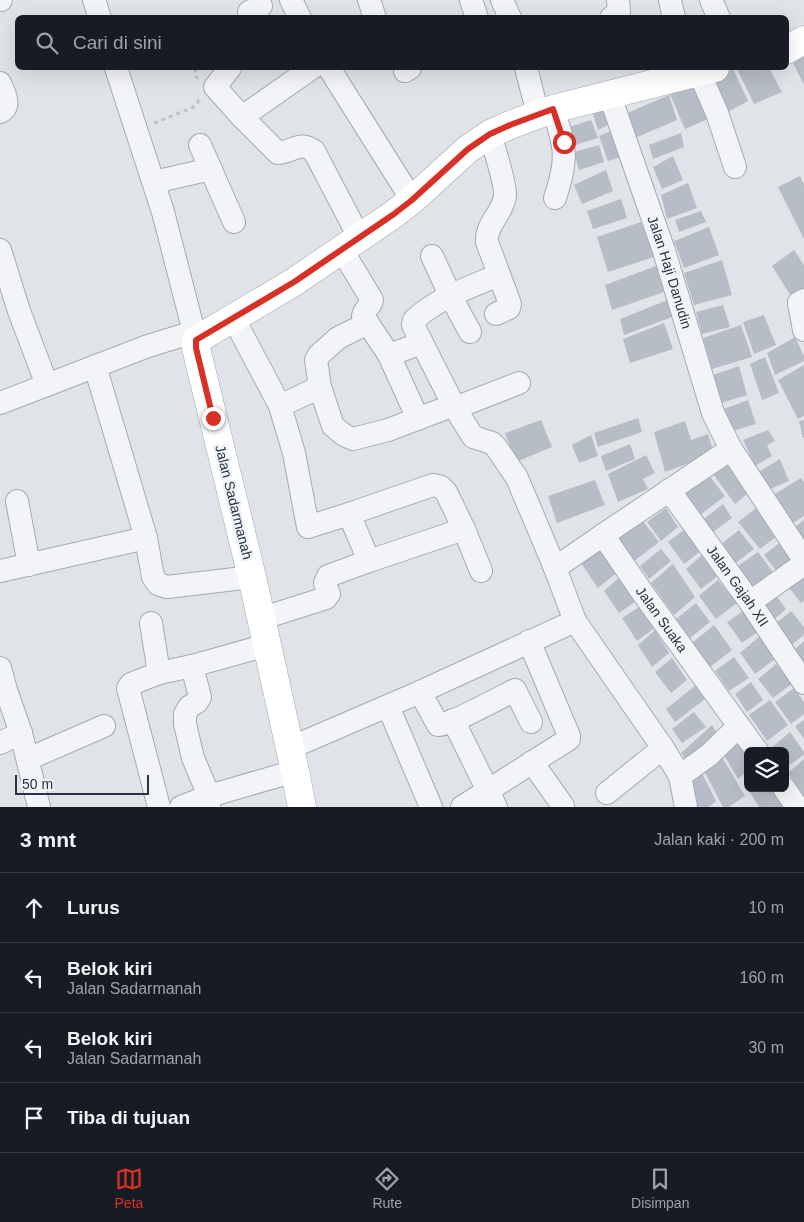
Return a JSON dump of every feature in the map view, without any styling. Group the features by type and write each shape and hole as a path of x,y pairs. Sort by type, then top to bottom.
{"main road":[{"path":"789,48 804,40"},
{"path":"195,336 234,319 351,244 412,200 468,149 490,134 546,112 610,96 697,70"},
{"name":"Jalan Sadarmanah","path":"195,336 196,348 252,577 302,807"}],"street":[{"path":"291,0 298,15"},
{"path":"369,0 374,15"},
{"path":"471,0 476,15"},
{"path":"614,15 619,11 618,0"},
{"path":"670,0 673,15"},
{"path":"711,0 717,15"},
{"path":"0,403 148,346 195,336 163,212 117,70"},
{"path":"228,70 215,87 278,153 302,146 309,147 314,151 372,300 372,304 364,312 363,316 389,355 418,419"},
{"path":"242,117 309,70"},
{"path":"329,70 412,200"},
{"path":"527,70 546,112 564,142 562,177 555,198"},
{"path":"697,70 717,113 735,167"},
{"path":"0,83 7,104 4,110 0,112"},
{"name":"Jalan Haji Danudin","path":"610,96 664,251 714,413 731,449 804,562"},
{"path":"490,134 505,196 500,210 486,235 510,304 509,308 496,314"},
{"path":"200,145 234,222"},
{"path":"154,182 211,169"},
{"path":"0,250 19,311 47,384"},
{"path":"432,256 450,296 470,332"},
{"path":"499,275 450,296 420,314 414,320 413,325 454,407 473,437 492,443 517,478 575,621 663,748 680,776 686,807"},
{"path":"804,300 799,304 804,330"},
{"path":"234,319 280,406 294,453 308,527 433,486 440,487 446,492 481,571"},
{"path":"368,323 338,338 316,360 320,387 333,426 344,435 353,439 388,430 519,383"},
{"path":"389,355 422,343"},
{"path":"95,366 146,538 153,577 158,584 167,587 252,577"},
{"path":"280,406 320,387"},
{"path":"555,568 731,449"},
{"name":"Jalan Gajah XII","path":"669,490 750,602 804,683"},
{"path":"17,500 29,564"},
{"path":"349,514 369,561"},
{"path":"260,619 326,598 329,594 325,582 328,576 464,529"},
{"name":"Jalan Suaka","path":"603,535 754,747"},
{"path":"0,571 146,538"},
{"path":"750,602 804,562"},
{"path":"181,807 209,802 293,760 388,706 575,621"},
{"path":"151,624 159,672"},
{"path":"462,807 492,799 532,762 565,742 569,736 529,642"},
{"path":"159,807 128,688 131,684 159,672 192,666 267,646"},
{"path":"192,666 200,697 188,707 185,714 185,724 193,758 209,802"},
{"path":"0,668 21,733 39,807"},
{"path":"420,692 438,725 441,725 545,677"},
{"path":"515,690 531,722"},
{"path":"388,706 431,807"},
{"path":"453,720 492,799"},
{"path":"28,759 104,726"},
{"path":"680,776 709,754 739,726"},
{"path":"0,743 21,733"},
{"path":"607,793 663,748"},
{"path":"532,762 563,806"},
{"path":"787,792 797,807"}],"path":[{"path":"195,70 198,81"},
{"path":"137,130 192,108 198,102 198,95"}],"building":[{"path":"804,53 804,85 792,61"},
{"path":"733,70 748,101 722,115 706,82"},
{"path":"737,70 770,70 782,92 754,104"},
{"path":"698,82 715,116 685,129 669,92"},
{"path":"669,95 677,120 630,140 620,116"},
{"path":"607,105 614,122 598,130 592,111"},
{"path":"591,120 598,138 572,146 566,128"},
{"path":"618,128 627,155 608,161 599,136"},
{"path":"681,133 684,147 653,159 649,145"},
{"path":"599,145 604,162 579,170 574,152"},
{"path":"673,156 683,180 662,189 653,167"},
{"path":"606,170 613,191 582,204 574,185"},
{"path":"800,176 804,185 804,239 778,187"},
{"path":"688,183 697,208 667,219 661,195"},
{"path":"621,199 627,218 593,229 587,211"},
{"path":"701,211 706,222 679,232 675,220"},
{"path":"641,222 654,257 608,272 597,237"},
{"path":"709,227 719,255 684,268 674,241"},
{"path":"794,250 804,265 804,290 792,298 772,266"},
{"path":"722,260 732,295 694,305 684,273"},
{"path":"656,266 664,292 612,310 605,285"},
{"path":"675,297 680,314 624,335 620,319"},
{"path":"723,305 730,327 702,334 696,312"},
{"path":"764,315 776,345 754,354 743,322"},
{"path":"664,323 673,349 630,363 623,339"},
{"path":"741,325 752,357 712,369 703,338"},
{"path":"795,337 804,356 804,361 775,375 767,353"},
{"path":"765,357 779,393 762,400 750,364"},
{"path":"804,365 804,416 798,419 778,380"},
{"path":"739,366 747,395 718,404 710,376"},
{"path":"748,400 756,424 729,432 721,410"},
{"path":"638,418 642,432 598,447 594,433"},
{"path":"541,420 552,447 516,462 505,433"},
{"path":"804,420 804,438 803,438 799,421"},
{"path":"685,421 691,440 708,434 714,454 665,472 654,432"},
{"path":"768,430 775,441 767,445 772,456 755,466 743,440"},
{"path":"591,435 598,456 579,463 572,445"},
{"path":"630,444 635,459 606,471 601,456"},
{"path":"730,453 754,488 735,504 710,470"},
{"path":"646,455 655,473 643,479 648,489 618,502 608,474"},
{"path":"780,459 789,481 768,490 760,471"},
{"path":"708,474 725,496 696,518 681,496"},
{"path":"801,478 804,482 804,516 793,523 773,495"},
{"path":"595,480 605,505 557,523 548,496"},
{"path":"723,504 732,518 709,535 700,522"},
{"path":"760,505 781,533 760,549 738,522"},
{"path":"666,508 678,527 661,541 647,522"},
{"path":"804,520 804,540 795,527"},
{"path":"643,521 659,542 633,562 616,540"},
{"path":"685,529 701,551 684,564 668,542"},
{"path":"739,530 754,549 734,564 720,545"},
{"path":"783,540 796,557 777,572 764,555"},
{"path":"603,547 619,571 598,588 581,563"},
{"path":"661,549 671,561 649,579 640,566"},
{"path":"758,552 773,572 750,588 735,568"},
{"path":"703,554 719,575 701,589 686,569"},
{"path":"673,564 695,597 674,615 651,583"},
{"path":"804,572 804,601 801,603 784,581"},
{"path":"622,575 639,599 619,613 604,591"},
{"path":"718,580 737,603 716,619 699,596"},
{"path":"772,590 786,609 770,623 756,604"},
{"path":"696,603 710,622 690,638 676,619"},
{"path":"642,605 656,627 637,641 622,618"},
{"path":"745,610 759,631 742,643 727,622"},
{"path":"791,611 804,627 804,635 790,646 774,625"},
{"path":"714,625 732,650 710,667 692,643"},
{"path":"655,630 669,653 652,667 638,645"},
{"path":"760,636 775,659 755,674 740,653"},
{"path":"804,641 804,669 792,652"},
{"path":"734,657 749,678 729,691 715,671"},
{"path":"672,658 687,680 671,693 655,672"},
{"path":"776,664 792,684 773,698 758,679"},
{"path":"751,682 763,700 747,712 735,694"},
{"path":"696,685 705,699 675,722 666,709"},
{"path":"794,688 804,702 804,714 791,724 775,702"},
{"path":"770,700 788,725 767,741 749,715"},
{"path":"694,712 706,727 682,743 672,729"},
{"path":"804,720 804,739 795,726"},
{"path":"712,725 720,737 688,763 681,753"},
{"path":"790,732 804,752 804,755 789,765 789,747 772,747"},
{"path":"736,734 744,747 744,774 738,779 721,750"},
{"path":"719,752 745,796 729,807 723,807 703,769"},
{"path":"804,759 804,796 789,774 789,772"},
{"path":"702,773 716,801 709,807 695,807 685,786"},
{"path":"750,792 776,792 786,807 759,807"}],"route":[{"path":"213,418 195,345 196,340 294,282 394,214 468,149 490,134 553,109 564,142"}]}
